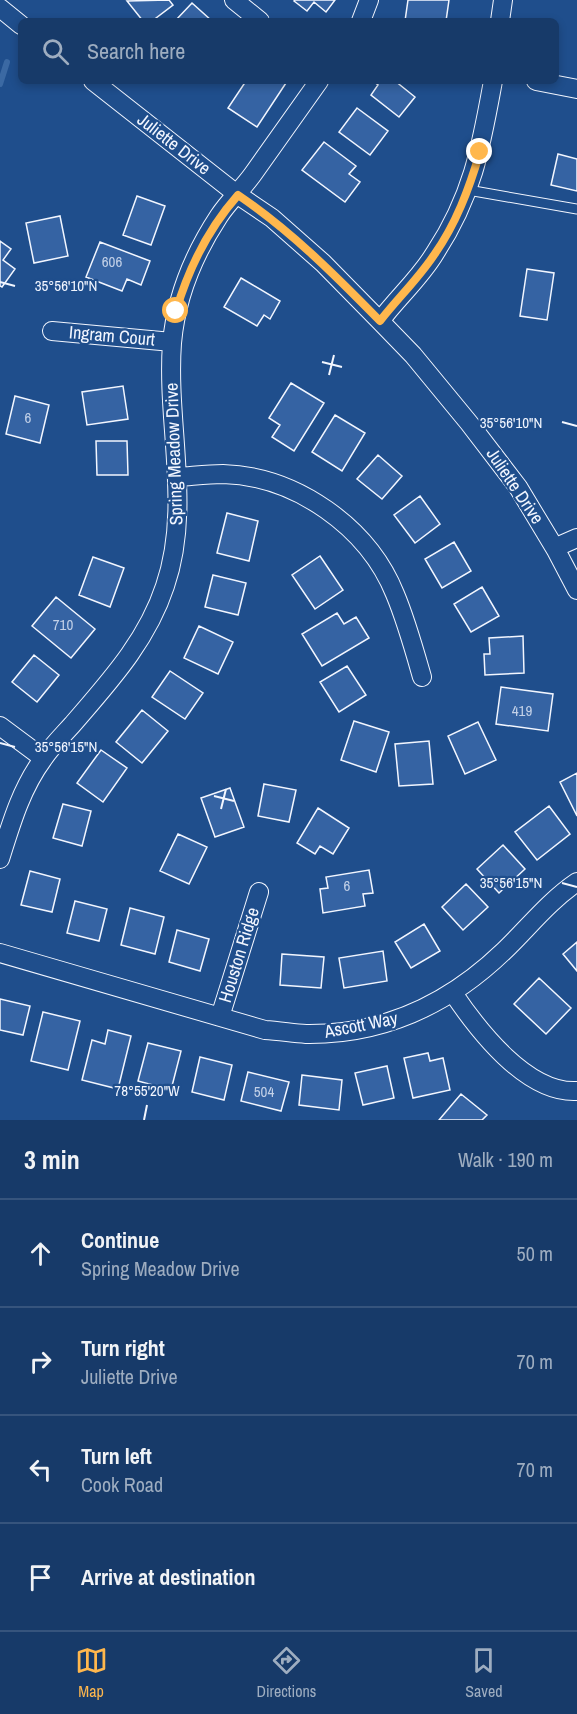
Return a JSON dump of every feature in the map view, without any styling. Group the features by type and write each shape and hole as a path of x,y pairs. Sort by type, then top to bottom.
{"street":[{"path":"234,0 256,18"},
{"path":"362,18 369,0"},
{"path":"500,18 503,0"},
{"path":"0,8 18,23"},
{"name":"Juliette Drive","path":"97,84 238,195 272,218 323,264 413,355 518,487 577,590"},
{"name":"Spring Meadow Drive","path":"0,859 13,816 27,783 43,758 118,672 138,644 166,586 174,554 178,517 178,477 171,380 172,342 176,311 184,284 199,249 220,214 238,195 317,84"},
{"path":"380,321 435,255 456,219 480,152 492,84"},
{"path":"554,84 577,88"},
{"name":"Ingram Court","path":"52,331 172,342"},
{"path":"178,477 224,474 258,479 290,489 321,505 345,524 383,569 395,593 422,677"},
{"path":"556,550 561,545 577,538"},
{"path":"0,726 43,758"},
{"name":"Ascott Way","path":"0,953 265,1030 305,1034 338,1033 381,1025 408,1016 453,993 483,972 547,906 577,882"},
{"name":"Houston Ridge","path":"220,1017 259,892"},
{"path":"453,993 477,1028 499,1052 517,1067 546,1084 568,1091 577,1091"}],"lane":[{"path":"468,190 577,209"}],"building":[{"path":"169,0 173,5 156,18 141,18 127,1"},
{"path":"295,0 335,0 326,12 314,2 307,11"},
{"path":"408,0 449,0 446,18 405,18"},
{"path":"192,3 209,18 178,18"},
{"path":"244,84 285,84 257,127 228,108"},
{"path":"399,84 415,97 399,117 371,95 378,85"},
{"path":"357,108 388,131 370,155 339,132"},
{"path":"324,142 356,166 349,174 360,182 345,202 302,170"},
{"path":"558,154 577,159 577,191 551,185"},
{"path":"137,196 165,206 151,245 123,235"},
{"path":"60,216 68,256 34,263 26,223"},
{"path":"0,241 11,249 3,260 15,269 2,287 0,286"},
{"path":"100,242 150,261 141,285 127,279 122,291 86,277"},
{"path":"527,269 554,273 547,320 520,316"},
{"path":"241,278 280,301 270,319 264,315 257,326 224,307"},
{"path":"291,383 324,403 294,451 272,437 280,425 269,418"},
{"path":"123,386 128,419 87,425 82,392"},
{"path":"15,396 49,405 40,443 6,434"},
{"path":"335,415 365,433 342,471 312,452"},
{"path":"96,441 127,441 128,475 97,475"},
{"path":"378,455 402,476 382,499 357,479"},
{"path":"420,496 440,524 415,543 394,515"},
{"path":"227,513 258,521 249,561 217,553"},
{"path":"454,542 471,571 442,588 425,559"},
{"path":"320,556 343,590 315,609 292,575"},
{"path":"93,557 124,568 110,607 79,595"},
{"path":"213,575 246,583 238,615 205,607"},
{"path":"482,587 499,616 471,632 454,604"},
{"path":"56,597 95,629 71,658 32,626"},
{"path":"337,613 344,624 356,617 369,638 322,666 302,634"},
{"path":"199,626 233,642 218,674 184,658"},
{"path":"523,636 524,673 485,675 484,654 490,654 489,638"},
{"path":"34,655 59,675 37,702 12,682"},
{"path":"347,666 366,695 339,712 320,682"},
{"path":"170,671 203,693 185,719 152,697"},
{"path":"501,687 553,694 548,731 496,724"},
{"path":"142,710 168,731 142,763 116,742"},
{"path":"354,721 389,732 376,772 341,760"},
{"path":"478,722 496,760 465,774 448,736"},
{"path":"429,741 433,784 399,786 395,744"},
{"path":"101,750 127,768 103,802 77,783"},
{"path":"577,773 577,816 560,782"},
{"path":"264,784 296,790 289,822 258,816"},
{"path":"230,788 244,827 215,837 201,798"},
{"path":"63,804 91,811 82,846 53,838"},
{"path":"549,806 570,834 537,860 515,832"},
{"path":"318,808 349,828 333,854 320,846 315,854 297,843"},
{"path":"178,834 207,847 189,884 160,871"},
{"path":"503,845 525,869 499,893 477,869"},
{"path":"369,870 373,893 363,894 365,906 323,913 320,889 328,888 326,877"},
{"path":"30,871 60,879 52,912 21,905"},
{"path":"466,884 488,907 463,930 442,907"},
{"path":"75,901 107,909 99,941 67,933"},
{"path":"130,908 164,917 155,954 121,945"},
{"path":"424,924 440,951 411,968 395,942"},
{"path":"177,930 209,939 200,971 169,962"},
{"path":"577,942 577,971 563,954"},
{"path":"383,951 387,981 344,988 339,958"},
{"path":"282,954 324,957 321,988 280,985"},
{"path":"539,978 571,1008 546,1034 514,1004"},
{"path":"0,999 30,1006 23,1035 0,1030"},
{"path":"43,1012 80,1021 68,1070 31,1061"},
{"path":"108,1030 131,1036 118,1089 82,1080 92,1040 105,1044"},
{"path":"148,1043 181,1051 171,1090 138,1081"},
{"path":"428,1053 430,1061 443,1058 450,1090 413,1098 404,1058"},
{"path":"200,1057 232,1065 224,1100 192,1092"},
{"path":"387,1066 394,1098 363,1105 355,1073"},
{"path":"248,1072 289,1082 281,1111 241,1101"},
{"path":"302,1075 342,1080 339,1110 299,1105"},
{"path":"461,1094 487,1115 482,1120 439,1120"}],"waterway":[{"path":"0,84 7,62"}],"route":[{"path":"176,311 184,284 199,249 220,214 238,195 272,218 323,264 380,321 435,255 456,219 471,184 480,152"}]}
